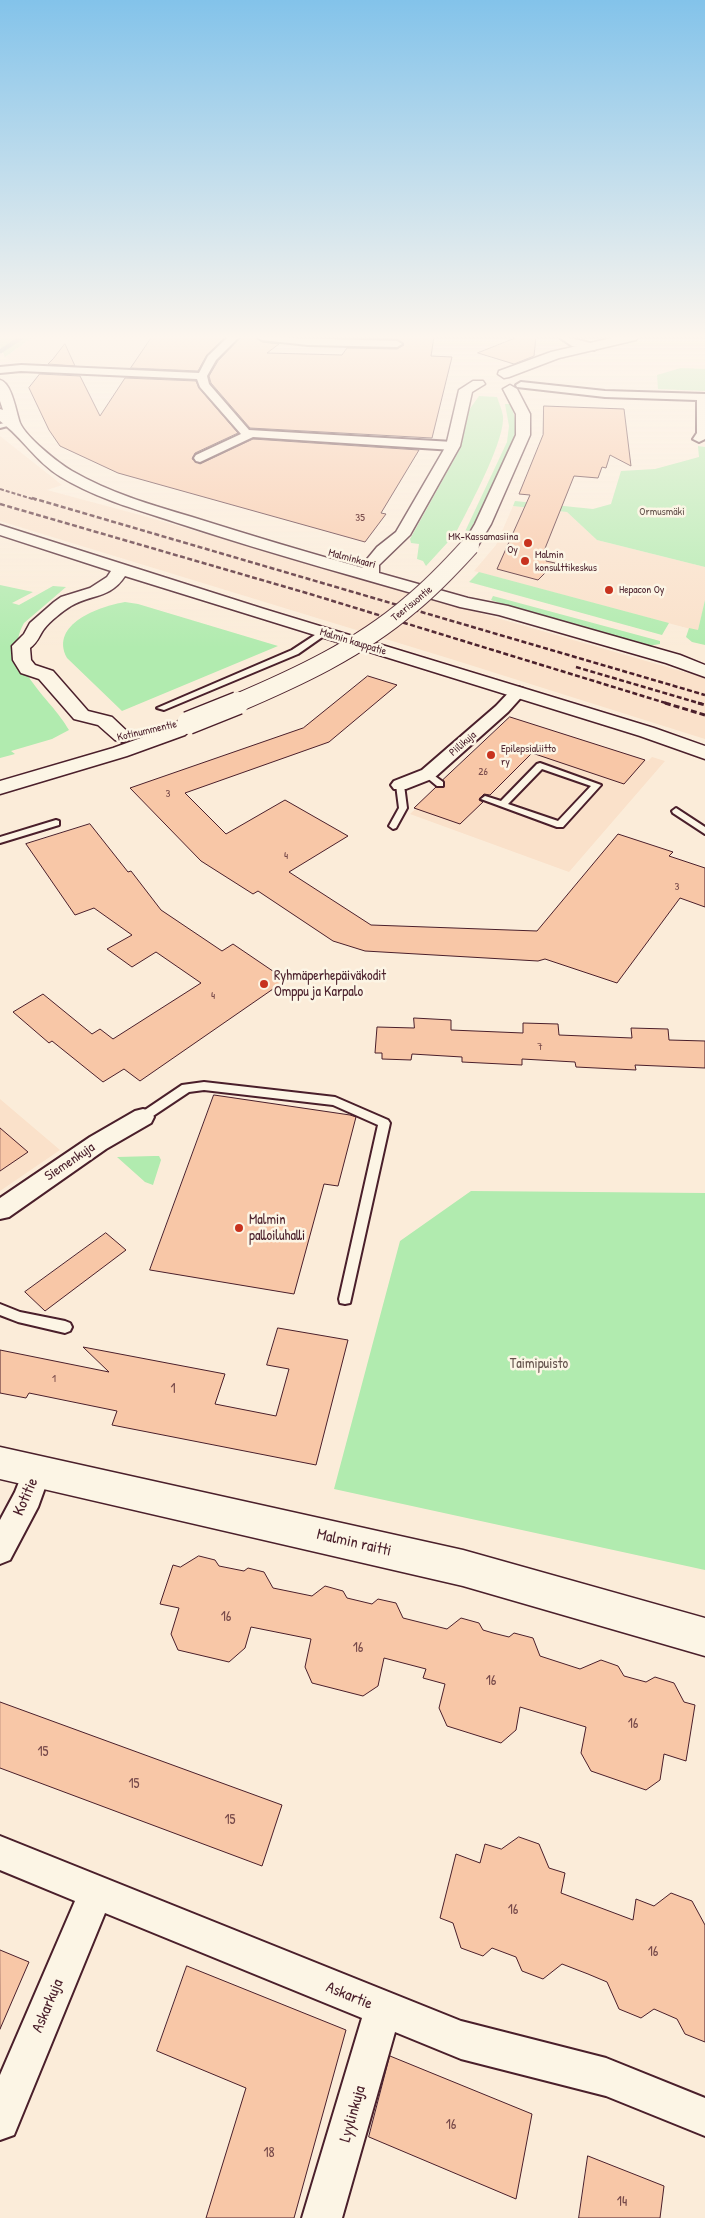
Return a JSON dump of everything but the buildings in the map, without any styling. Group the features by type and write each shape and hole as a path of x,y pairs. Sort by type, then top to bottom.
{"main road":[{"name":"Malminkaari","path":"24,441 63,472 123,500 214,531 371,570 466,603 502,610 673,659 705,671"},
{"path":"371,570 399,555 454,441"},
{"name":"Teerisuontie","path":"175,722 250,699 289,680 376,633 434,586 470,546 484,524 521,441"},
{"name":"Malmin kauppatie","path":"0,530 117,575 513,697 611,735 705,753"},
{"path":"0,544 93,575 117,575"},
{"path":"371,570 383,550 399,555"},
{"name":"Malminkaari","path":"399,555 502,610"},
{"path":"93,575 73,589 67,601 36,627 32,638 39,645 46,664 46,676 81,714 106,721 121,744"},
{"path":"67,601 92,595 117,575"},
{"name":"Malminkaari","path":"673,659 705,662"},
{"path":"81,714 83,730 94,744"},
{"name":"Kotinummentie","path":"0,788 121,744 175,722"},
{"path":"0,772 94,744 121,744"},
{"name":"Malmin raitti","path":"0,1463 463,1568 705,1637"}],"street":[{"path":"200,458 236,441"},
{"path":"360,441 453,446"},
{"name":"Piilikuja","path":"400,785 434,779 513,697"},
{"name":"Siemenkuja","path":"0,1210 98,1143 143,1117"},
{"name":"Kotitie","path":"0,1550 28,1497 37,1471"},
{"name":"Askartie","path":"0,1853 383,2010 461,2040 606,2077 705,2117"},
{"name":"Askarkuja","path":"0,2121 96,1892"},
{"name":"Lyylinkuja","path":"322,2218 383,2010"}],"lane":[{"path":"175,722 318,637"},
{"path":"486,799 502,805 560,825 596,785 540,766 502,805"},
{"path":"393,826 403,808 400,785"},
{"path":"676,811 705,831"},
{"path":"0,840 56,823"},
{"path":"143,1117 186,1088 204,1086 335,1101 384,1123 344,1299"},
{"path":"0,1308 18,1317 65,1327"}],"shaded area":[{"path":"0,441 6,441 62,485 47,490 140,515 705,678 705,739 451,659 0,521"},
{"path":"513,506 567,512 597,540 705,567 705,600 698,631 474,571 496,545"},
{"path":"512,718 648,761 652,757 665,761 569,872 410,814"},
{"path":"0,1099 60,1150 0,1191"}],"green space":[{"path":"462,441 499,441 484,478 453,539 447,540 448,542 426,566 423,561 417,559 419,544 411,543 410,539 461,447"},
{"path":"513,441 495,483 465,539 462,538 507,442"},
{"name":"Ormusmäki","path":"698,446 705,447 705,567 597,540 567,512 513,506 515,501 593,509 611,504 621,471 655,469 699,457"},
{"path":"479,572 669,623 662,635 469,582"},
{"path":"0,585 33,592 12,603 19,605 53,586 66,587 24,623 18,638 18,653 23,667 31,680 69,730 52,739 11,751 15,754 0,758"},
{"path":"493,596 660,641 660,644 648,646 520,610 491,600"},
{"path":"705,600 705,645 692,642 686,637 689,628 698,630"},
{"path":"125,602 138,604 278,646 122,711 67,658 63,646 65,635 71,626 80,619 103,608"},
{"path":"159,1156 161,1160 153,1185 145,1182 117,1157"},
{"name":"Taimipuisto","path":"471,1191 705,1193 705,1570 334,1489 400,1241"}],"railway":[{"path":"0,489 36,500"},
{"path":"32,498 705,695"},
{"path":"0,504 310,594 669,704"},
{"path":"576,667 702,704"},
{"path":"665,703 705,715"},
{"path":"698,703 705,705"}],"place":[{"name":"MK-Kassamasiina Oy","path":"528,543"},
{"name":"Malmin konsulttikeskus","path":"525,561"},
{"name":"Hepacon Oy","path":"609,590"},
{"name":"Epilepsialiitto ry","path":"491,755"},
{"name":"Ryhmäperhepäiväkodit Omppu ja Karpalo","path":"264,984"},
{"name":"Malmin palloiluhalli","path":"239,1228"}]}
